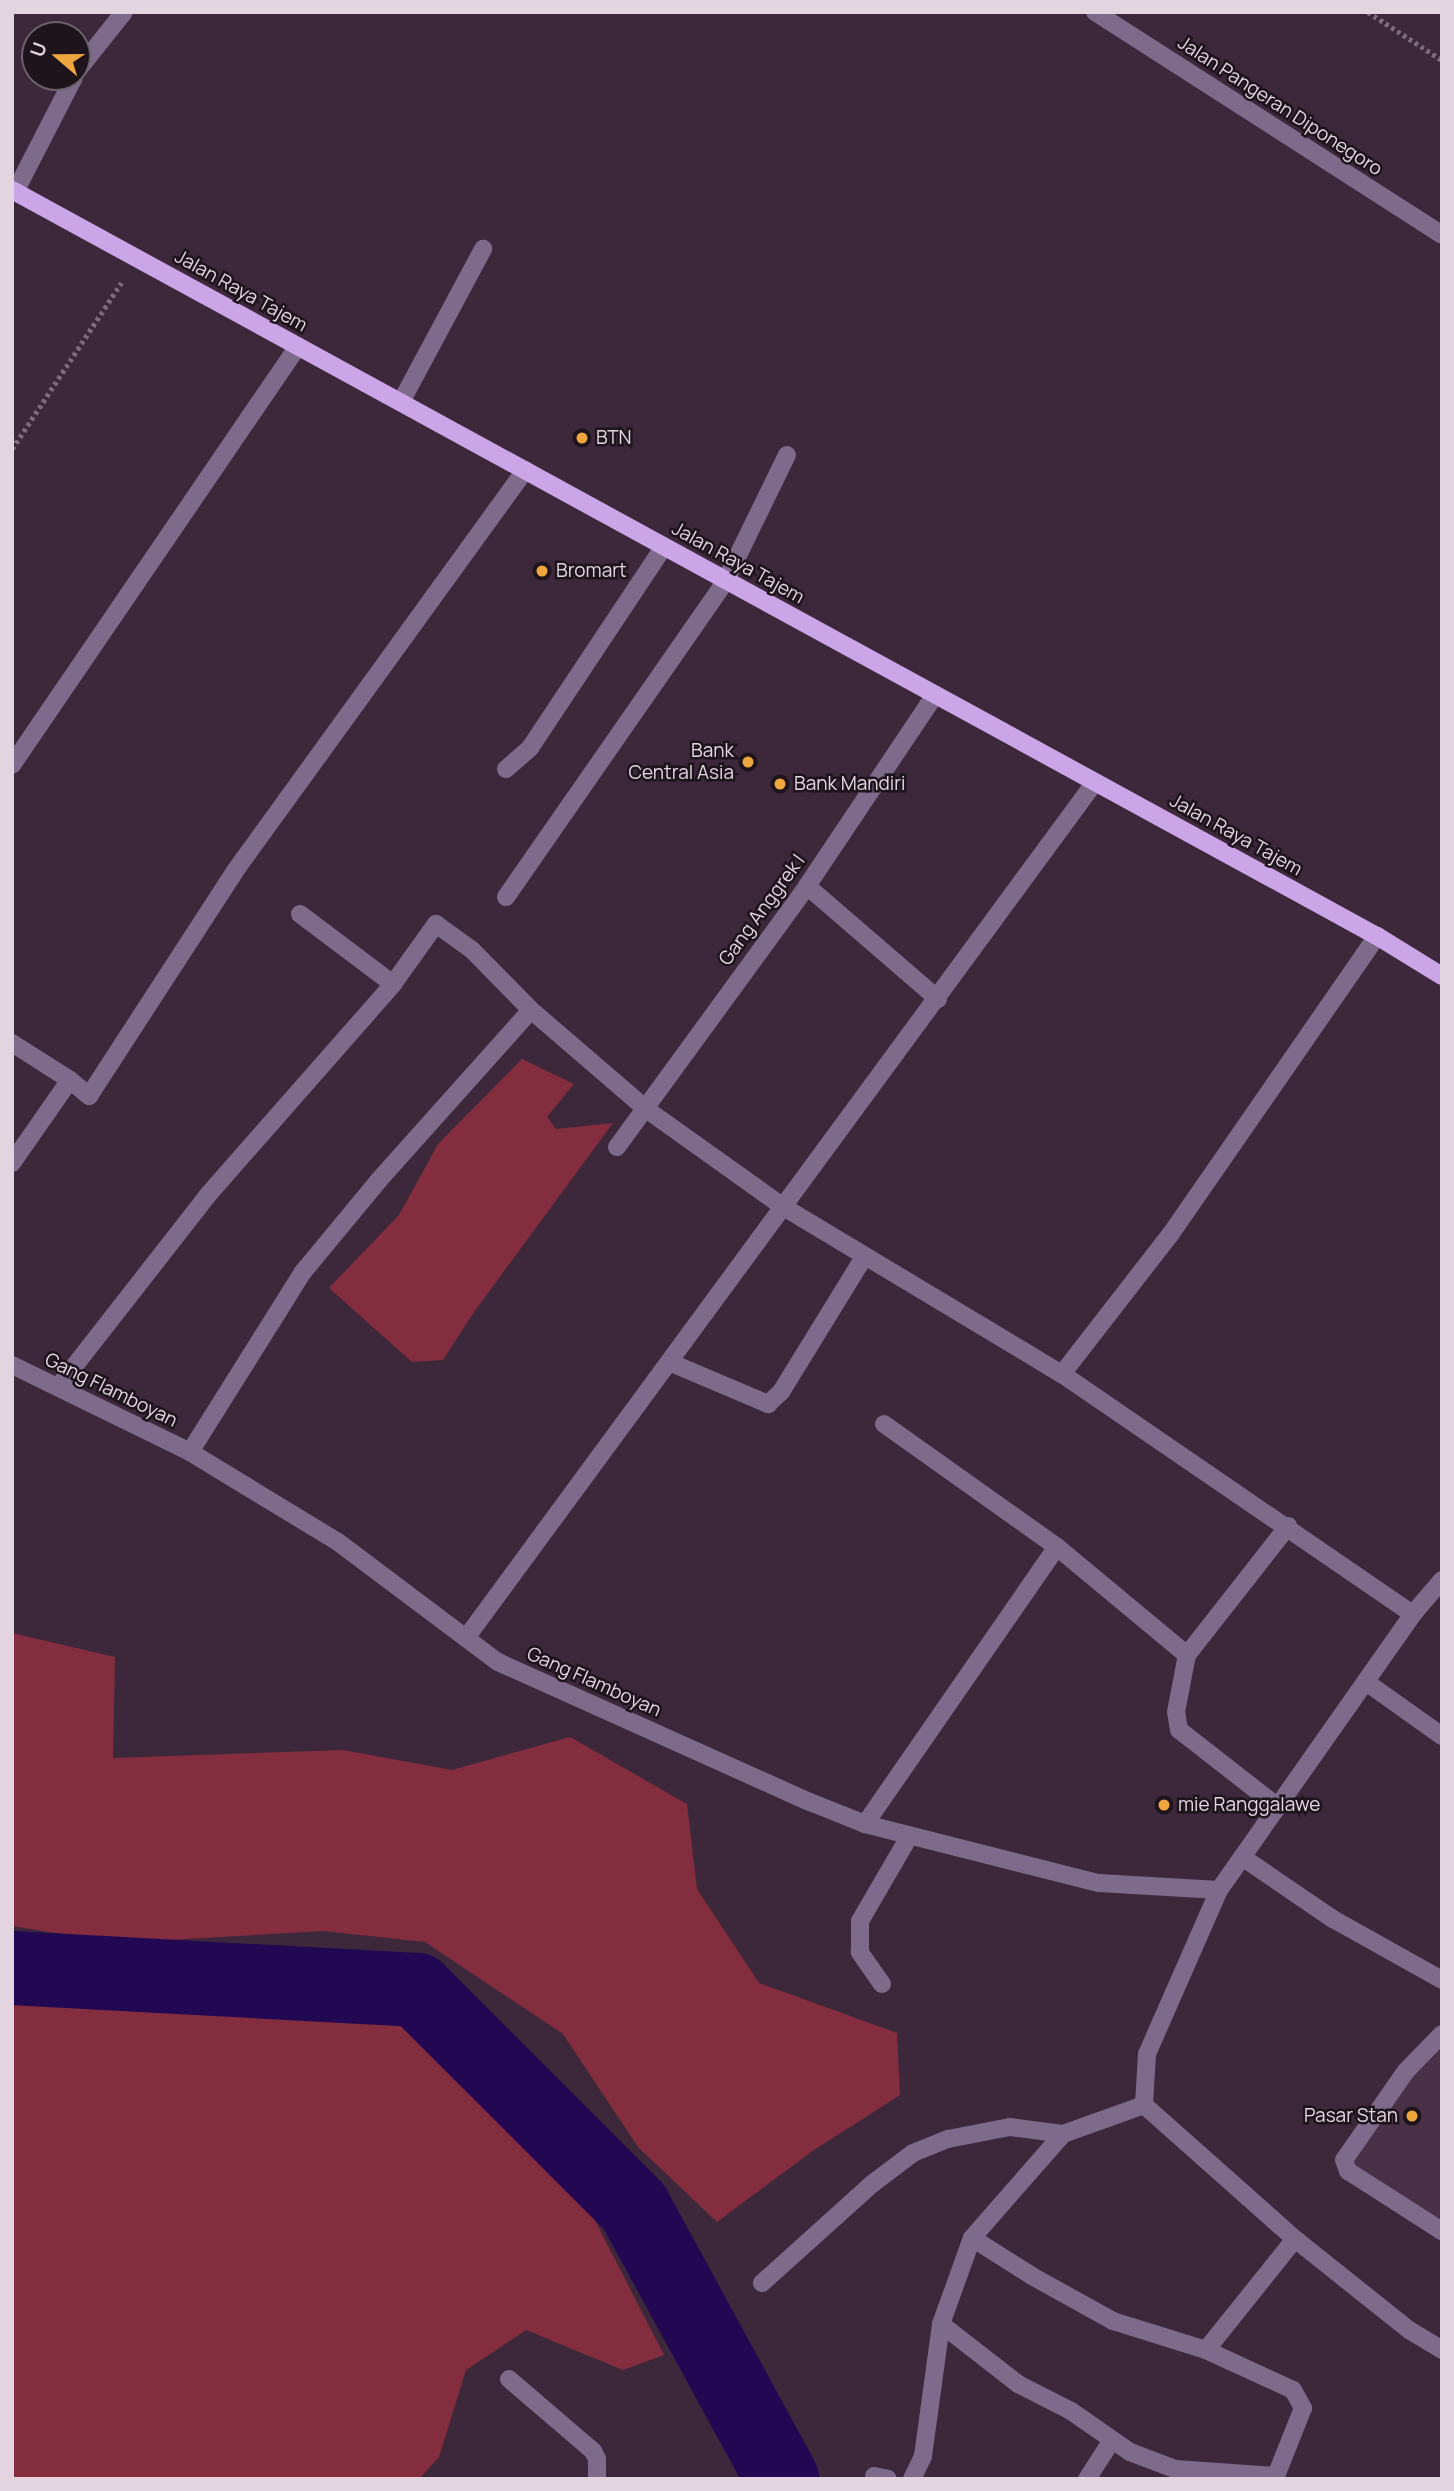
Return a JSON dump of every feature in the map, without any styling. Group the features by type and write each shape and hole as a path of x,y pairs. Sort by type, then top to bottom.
{"main road":[{"name":"Jalan Raya Tajem","path":"14,191 1377,936 1442,976"}],"street":[{"path":"91,53 124,12"},
{"name":"Jalan Pangeran Diponegoro","path":"1095,12 1442,235"},
{"path":"14,191 67,91"},
{"path":"401,402 483,249"},
{"path":"12,765 298,346"},
{"path":"506,897 726,580 788,455"},
{"path":"12,1042 70,1080 89,1096 235,871 525,470"},
{"path":"506,769 530,748 664,546"},
{"name":"Gang Anggrek I","path":"617,1147 807,886 935,695"},
{"path":"466,1638 1096,782"},
{"path":"807,886 938,999"},
{"path":"300,914 393,985"},
{"path":"58,1387 207,1196 393,985 436,924 472,950 531,1010 646,1109 782,1206 1062,1374 1413,1614"},
{"path":"1062,1374 1170,1235 1377,936"},
{"path":"190,1452 303,1272 379,1180 531,1010"},
{"path":"12,1163 70,1080"},
{"path":"669,1362 768,1404 781,1392 864,1257"},
{"name":"Gang Flamboyan","path":"12,1365 190,1452 338,1542 499,1662 865,1825 1100,1883 1219,1890"},
{"path":"884,1424 1056,1547 1187,1655"},
{"path":"1278,1807 1179,1730 1176,1712 1187,1655 1288,1526"},
{"path":"865,1825 1056,1547"},
{"path":"1144,2105 1147,2054 1219,1890 1413,1614 1442,1580"},
{"path":"1366,1682 1442,1736"},
{"path":"882,1984 860,1952 860,1921 910,1835"},
{"path":"1242,1857 1333,1919 1442,1980"},
{"path":"1442,2034 1406,2071 1343,2160 1348,2171 1442,2231"},
{"path":"762,2283 872,2184 913,2153 948,2139 1010,2127 1063,2134 1144,2105"},
{"path":"1144,2105 1296,2239 1409,2330 1442,2350"},
{"path":"912,2479 923,2456 929,2428 941,2324 972,2238 1063,2134"},
{"path":"941,2324 1018,2384 1071,2411 1130,2452 1175,2469 1277,2477 1303,2407 1302,2401 1288,2387 1206,2350 1113,2320 1032,2276 972,2238"},
{"path":"1206,2350 1296,2239"},
{"path":"509,2379 593,2451 597,2459 597,2479"},
{"path":"1087,2479 1112,2440"}],"path":[{"path":"1368,12 1442,60"},
{"path":"12,449 136,258"}],"shaded area":[{"path":"522,1059 574,1084 547,1117 556,1129 613,1123 474,1312 443,1360 412,1362 329,1288 399,1215 438,1144"},
{"path":"12,1633 115,1657 113,1758 343,1750 452,1770 570,1737 687,1804 697,1889 759,1983 897,2033 900,2095 814,2150 717,2222 638,2147 563,2034 425,1942 323,1931 117,1943 12,1926"},
{"path":"12,1995 206,2015 400,2025 584,2199 664,2355 623,2370 526,2330 466,2370 439,2457 419,2479 12,2479"},
{"name":"Pasar Stan","path":"1442,2045 1442,2227 1348,2163 1417,2070"}],"waterway":[{"path":"12,1968 417,1990 634,2207 782,2479"}],"place":[{"name":"BTN","path":"582,438"},
{"name":"Bromart","path":"542,571"},
{"name":"Bank Central Asia","path":"748,762"},
{"name":"Bank Mandiri","path":"780,784"},
{"name":"mie Ranggalawe","path":"1164,1805"},
{"name":"Pasar Stan","path":"1412,2116"}]}
